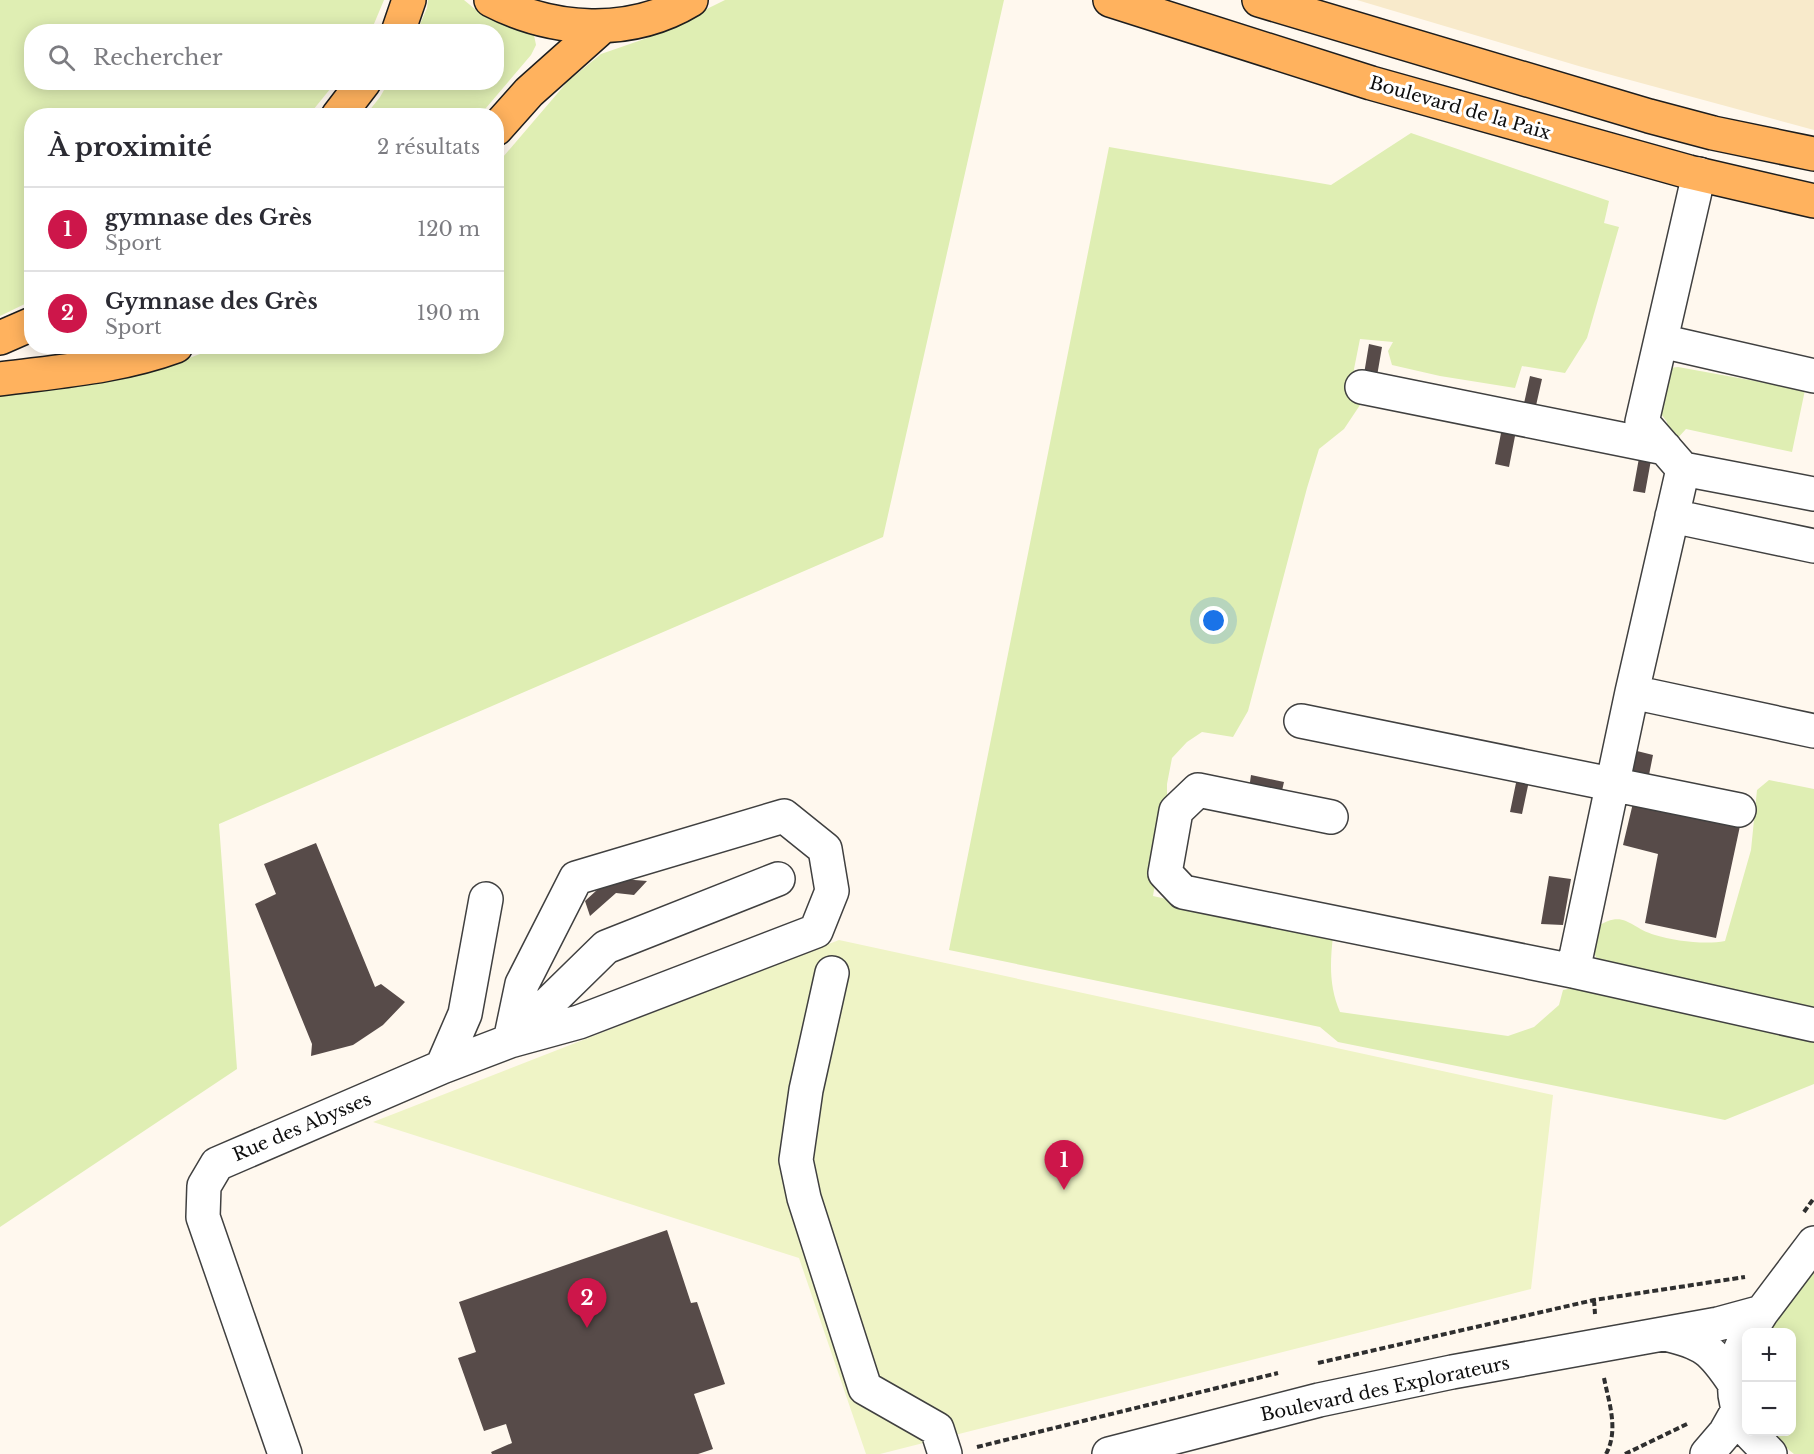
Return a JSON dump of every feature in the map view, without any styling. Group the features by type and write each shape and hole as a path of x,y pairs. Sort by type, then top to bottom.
{"main road":[{"path":"401,24 409,0"},
{"path":"491,0 539,20 571,26 603,26 632,22 659,15 691,0"},
{"name":"Boulevard de la Paix","path":"1110,0 1371,83 1699,174 1814,201"},
{"path":"1259,0 1648,116 1713,133 1814,154"},
{"path":"504,120 529,92 603,26"},
{"path":"344,108 358,90"},
{"path":"0,338 24,328"},
{"path":"0,379 122,362 149,354"}],"street":[{"path":"1573,971 1672,516 1674,459 1642,422 1699,174"},
{"path":"1661,341 1814,376"},
{"path":"1362,387 1674,459 1814,494"},
{"path":"1672,516 1814,546"},
{"path":"1632,692 1814,730"},
{"path":"1302,721 1739,810"},
{"path":"1331,817 1198,790 1176,811 1165,873 1183,892 1573,971 1814,1025"},
{"name":"Rue des Abysses","path":"285,1454 203,1217 204,1186 217,1164 442,1067 510,1041 579,1022 816,931 832,891 825,849 784,816 576,878 522,984 510,1041"},
{"path":"510,1041 606,947 777,879"},
{"path":"442,1067 465,1014 486,899"},
{"path":"832,973 807,1090 796,1160 804,1198 865,1388 937,1428 945,1454"},
{"path":"1707,1454 1741,1411 1737,1361 1752,1327 1807,1230"},
{"name":"Boulevard des Explorateurs","path":"1109,1454 1319,1400 1452,1372 1718,1324 1752,1327"},
{"name":"Boulevard des Explorateurs","path":"1663,1334 1690,1340 1707,1349 1720,1363 1741,1411 1770,1454"}],"path":[{"path":"1807,1230 1814,1198"},
{"path":"1594,1300 1746,1277"},
{"path":"1625,1454 1741,1411"}],"shaded area":[{"path":"1357,0 1814,0 1814,130 1582,67"}],"green space":[{"path":"0,0 384,0 374,24 24,24 24,90 329,90 315,108 24,108 24,304 0,316"},
{"path":"428,0 464,0 481,14 534,35 536,45 531,55 504,87 504,24 420,24"},
{"path":"725,0 1004,0 883,537 219,824 237,1069 0,1227 0,396 170,365 200,354 504,354 504,156 568,81 601,54 650,37"},
{"path":"384,90 501,90 486,108 371,108"},
{"path":"1411,133 1609,201 1604,223 1619,227 1587,338 1565,373 1522,366 1515,388 1440,376 1392,365 1388,351 1393,342 1360,339 1354,369 1360,405 1344,429 1319,449 1248,711 1233,737 1202,732 1187,742 1172,758 1167,784 1167,810 1153,896 1333,936 1331,974 1340,1012 1508,1036 1534,1027 1559,1005 1563,990 1577,987 1814,1039 1814,1084 1725,1120 1338,1042 1320,1027 949,950 1109,147 1331,185"},
{"path":"1678,367 1805,390 1792,452 1686,429 1675,441 1665,432 1667,422 1661,414 1669,368"},
{"path":"1769,780 1814,789 1814,1011 1599,962 1591,948 1595,928 1613,920 1626,921 1646,932 1671,939 1690,942 1725,941 1751,850 1757,790"},
{"path":"839,940 1553,1095 1531,1289 880,1454 866,1454 799,1258 373,1122"},
{"path":"1814,1266 1814,1454 1794,1454 1772,1436 1796,1436 1796,1328 1767,1328"}],"building":[{"path":"1369,344 1382,347 1377,376 1364,374"},
{"path":"1530,376 1542,379 1535,410 1523,408"},
{"path":"1502,428 1516,431 1509,467 1495,464"},
{"path":"1639,458 1651,460 1645,493 1633,491"},
{"path":"1633,750 1653,755 1648,780 1627,775"},
{"path":"1251,775 1284,782 1281,795 1249,789"},
{"path":"1517,778 1529,781 1522,814 1510,812"},
{"path":"1633,803 1740,826 1716,938 1645,923 1658,854 1623,845"},
{"path":"316,843 375,987 381,984 405,1002 383,1025 353,1045 311,1056 312,1044 255,904 276,894 264,864"},
{"path":"1549,876 1571,879 1563,925 1541,924"},
{"path":"610,878 647,881 634,895 616,893 590,916 585,901"},
{"path":"667,1230 691,1303 697,1302 725,1384 694,1394 713,1449 698,1454 492,1454 491,1452 512,1443 506,1424 484,1431 458,1358 476,1352 459,1302"}],"place":[{"name":"gymnase des Grès","path":"1064,1190"},
{"name":"Gymnase des Grès","path":"587,1328"}]}
